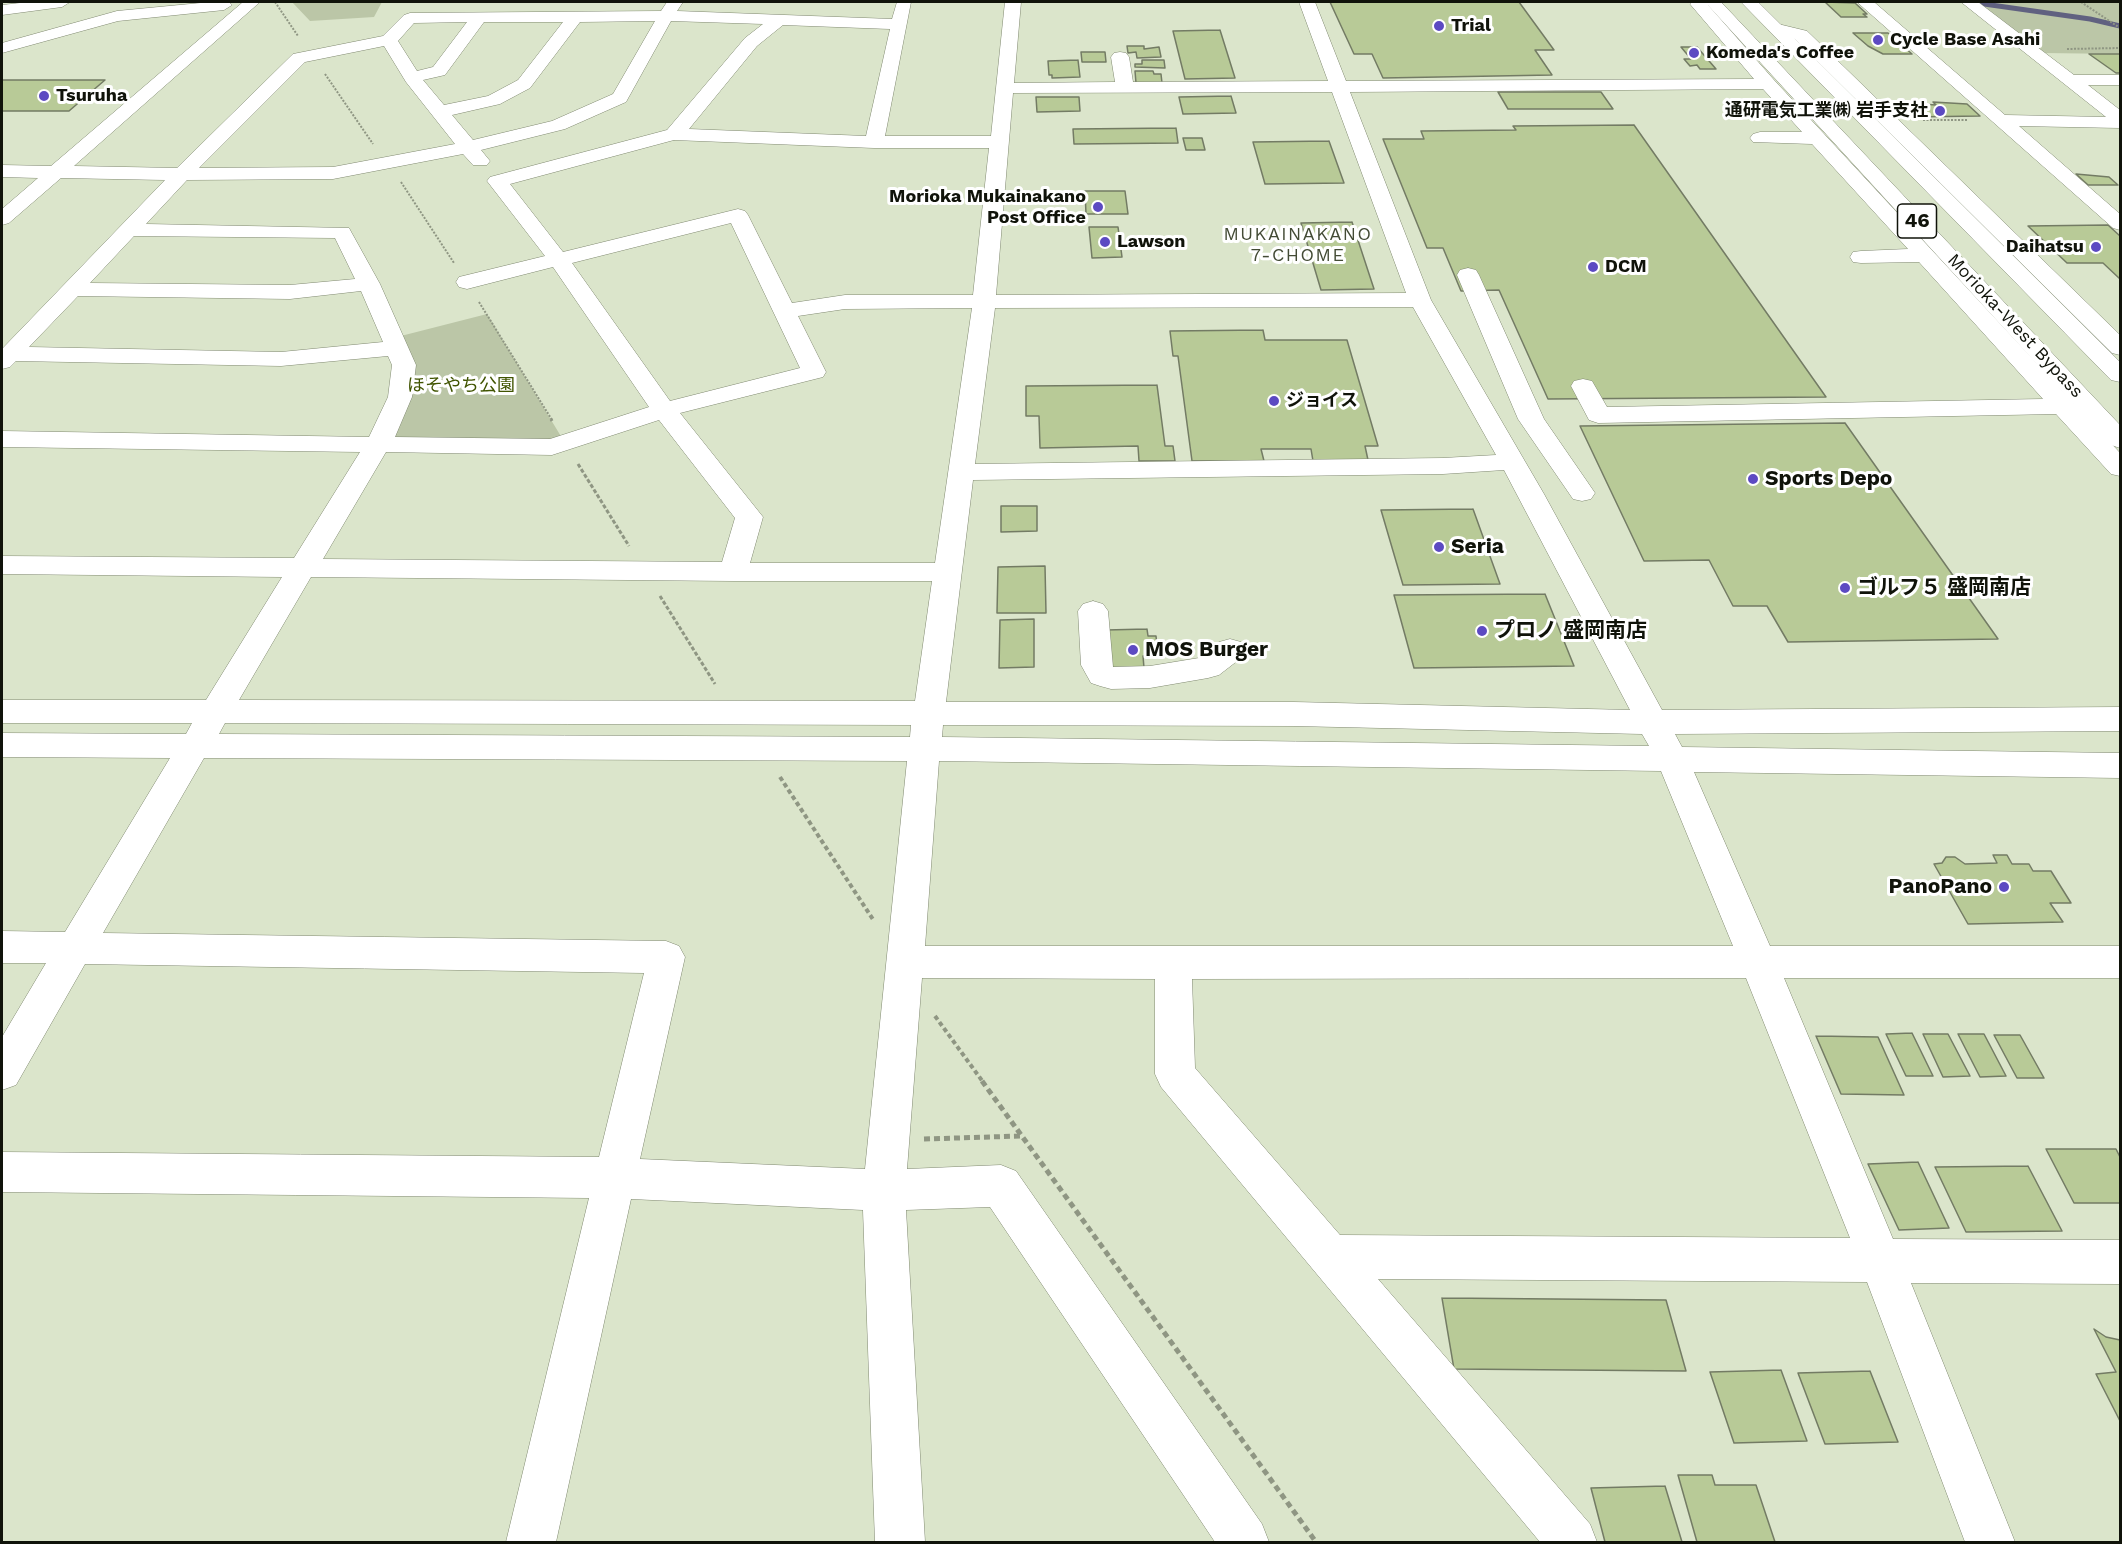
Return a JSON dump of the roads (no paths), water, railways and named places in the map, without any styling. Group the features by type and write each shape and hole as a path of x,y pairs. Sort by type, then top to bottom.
{"main road":[{"path":"2,10 62,2"},
{"path":"62,2 52,9 68,29"},
{"path":"2,200 44,172 252,2"},
{"path":"874,142 904,2"},
{"path":"900,1542 887,1299 884,1190 924,749 984,302 1013,2"},
{"path":"1307,2 1420,300 1531,494 1671,757 1758,961 1880,1260 1990,1542"},
{"path":"1702,2 1698,4 1768,84 2121,468"},
{"name":"Morioka-West Bypass","path":"1713,2 2121,440"},
{"name":"Morioka-West Bypass","path":"1749,2 2121,375"},
{"path":"1865,2 2121,224"},
{"path":"1970,2 2121,121"},
{"path":"2,219 44,172 226,3"},
{"path":"2,48 153,6 226,3"},
{"path":"2,171 182,174 333,172 468,147 558,125 620,98 670,9"},
{"path":"5,358 182,174 298,58 388,40 410,18 576,16 670,9 780,19 899,24"},
{"path":"438,112 494,100 524,84 576,16"},
{"path":"412,78 439,71 479,18"},
{"path":"674,134 751,42 780,19"},
{"path":"1778,29 1801,35 2121,348"},
{"path":"388,40 412,78 558,259 664,410 749,517 733,572"},
{"path":"1120,57 1125,88"},
{"path":"2071,80 2121,80"},
{"path":"1004,88 1768,84"},
{"path":"2001,120 2121,121"},
{"path":"497,181 674,134 874,142 999,142"},
{"path":"1760,138 1817,138"},
{"path":"2084,191 2111,191"},
{"path":"2,439 552,447 664,410 814,372 738,216 467,282"},
{"path":"2,1072 377,445 400,397 404,365 369,284 342,232 129,230"},
{"path":"1861,257 1925,255"},
{"path":"1468,275 1531,419 1582,492 1531,494"},
{"path":"72,289 291,292 369,284"},
{"path":"784,311 845,302 1420,300"},
{"path":"1137,302 1140,325"},
{"path":"5,358 280,359 397,348"},
{"path":"1583,386 1598,415 2063,406"},
{"path":"961,472 1443,466 1512,462"},
{"path":"2,565 947,572"},
{"path":"1093,611 1096,665 1102,675 1112,678 1150,677 1208,667 1230,650"},
{"path":"2,711 1294,714 1652,722 2121,719"},
{"path":"2,745 924,749 1671,757 2121,765"},
{"path":"2,946 666,957 531,1542"},
{"path":"905,962 2121,962"},
{"path":"1173,963 1175,1074 1572,1542"},
{"path":"2,1172 615,1178 884,1190 1000,1186 1244,1542"},
{"path":"1331,1257 2121,1262"}],"waterway":[{"path":"1970,2 2090,19 2120,26"}],"place":[{"name":"Trial","path":"1439,26"},
{"name":"Cycle Base Asahi","path":"1878,40"},
{"name":"Komeda's Coffee","path":"1694,53"},
{"name":"Tsuruha","path":"44,96"},
{"name":"通研電気工業㈱ 岩手支社","path":"1940,111"},
{"name":"Morioka Mukainakano Post Office","path":"1098,207"},
{"name":"Lawson","path":"1105,242"},
{"name":"Daihatsu","path":"2096,247"},
{"name":"DCM","path":"1593,267"},
{"name":"ジョイス","path":"1274,401"},
{"name":"Sports Depo","path":"1753,479"},
{"name":"Seria","path":"1439,547"},
{"name":"ゴルフ５ 盛岡南店","path":"1845,588"},
{"name":"プロノ 盛岡南店","path":"1482,631"},
{"name":"MOS Burger","path":"1133,650"},
{"name":"PanoPano","path":"2004,887"}],"district":[{"name":"MUKAINAKANO 7-CHOME","path":"1298,245"}],"park label":[{"name":"ほそやち公園","path":"461,386"}]}
